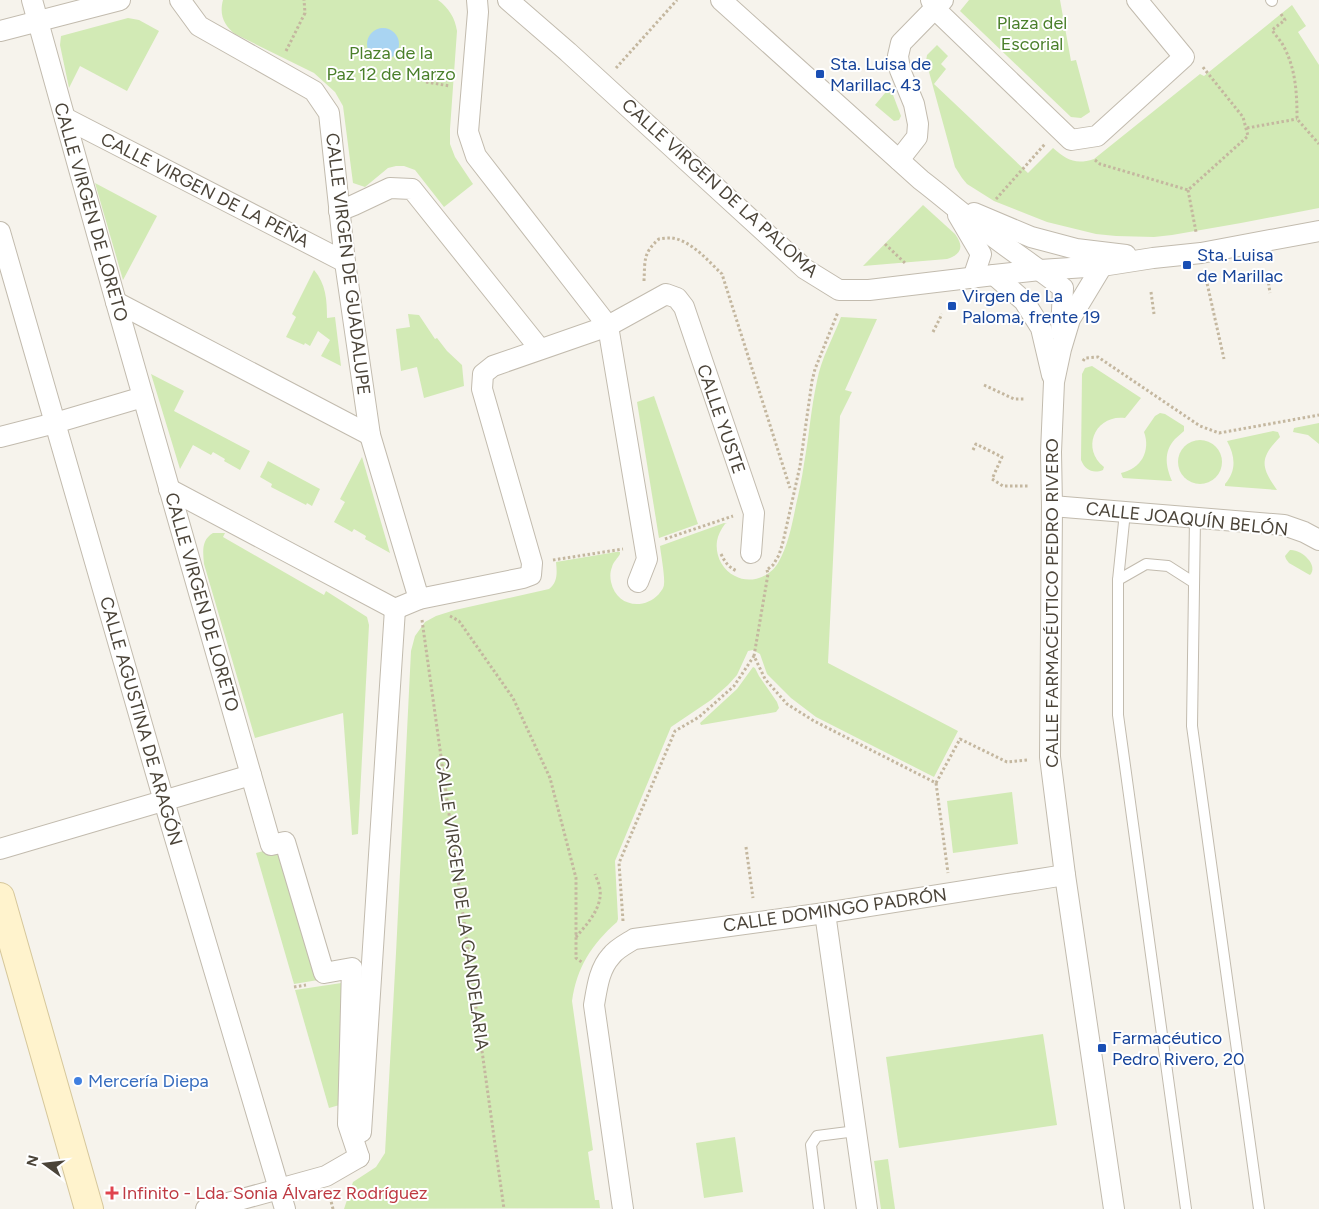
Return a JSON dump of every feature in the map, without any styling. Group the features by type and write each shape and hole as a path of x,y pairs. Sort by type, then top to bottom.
{"street":[{"name":"CALLE VIRGEN DE LORETO","path":"32,0 271,845 285,842 324,973 352,968 348,1124 359,1157"},
{"path":"0,31 120,0"},
{"name":"CALLE VIRGEN DE GUADALUPE","path":"180,0 198,26 314,91 329,113 345,262 370,435 419,599"},
{"path":"477,0 478,12 468,132 476,156 608,326 646,546 647,559 638,582"},
{"name":"CALLE VIRGEN DE LA PALOMA","path":"508,0 527,15 806,269 839,290 870,290 1040,270 1102,266 1153,258"},
{"path":"721,0 921,180 982,229 1040,270"},
{"path":"899,160 917,137 918,124 914,104 900,70 898,56 901,43 936,3 1066,134 1097,136 1184,57 1137,0"},
{"name":"CALLE VIRGEN DE LA PEÑA","path":"65,118 345,262"},
{"path":"339,211 390,188 412,189 540,349"},
{"path":"951,203 1031,237 1076,249 1153,258 1201,253 1319,231"},
{"path":"951,203 981,254 973,278"},
{"name":"CALLE AGUSTINA DE ARAGÓN","path":"0,232 164,801 285,1209"},
{"name":"CALLE FARMACÉUTICO PEDRO RIVERO","path":"1102,266 1070,319 1054,382 1051,452 1050,757 1065,875 1114,1209"},
{"name":"CALLE FARMACÉUTICO PEDRO RIVERO","path":"1040,270 1063,288 1061,349"},
{"name":"CALLE FARMACÉUTICO PEDRO RIVERO","path":"994,275 1024,301 1042,328 1054,382"},
{"name":"CALLE YUSTE","path":"608,326 666,294 677,298 684,307 754,513 751,553"},
{"path":"116,302 370,435"},
{"path":"169,489 394,609 419,599 523,578 531,575 533,567 482,389 483,374 492,366 608,326"},
{"path":"0,437 144,397"},
{"name":"CALLE JOAQUÍN BELÓN","path":"1052,506 1284,526 1304,532 1319,540"},
{"path":"206,1209 326,1176 359,1157 394,609"},
{"path":"0,849 251,775"},
{"name":"CALLE DOMINGO PADRÓN","path":"618,950 634,939 825,913 1065,875"},
{"path":"0,896 89,1209"},
{"path":"825,913 867,1209"},
{"path":"618,950 600,974 594,1005 623,1209"}],"lane":[{"path":"1124,512 1118,580 1118,715 1186,1209"},
{"path":"1195,518 1192,726 1259,1209"},
{"path":"1118,580 1146,564 1168,566 1194,582"},
{"path":"819,1209 811,1145 817,1136 856,1130"}],"path":[{"path":"276,70 305,13 304,0"},
{"path":"603,84 677,0"},
{"path":"1272,0 1285,20 1272,30 1284,48 1292,66 1297,94 1297,119 1319,144"},
{"path":"1188,190 1248,136 1243,117 1201,65"},
{"path":"426,82 453,86"},
{"path":"1246,128 1297,119"},
{"path":"980,216 1066,134"},
{"path":"1100,164 1188,190"},
{"path":"1188,190 1224,359"},
{"path":"644,286 645,259 651,246 660,238 673,238 687,244 722,274 790,488"},
{"path":"885,244 906,263"},
{"path":"1267,273 1270,293"},
{"path":"761,573 773,565 779,555 783,542 800,466 815,369 847,290"},
{"path":"1151,292 1154,314"},
{"path":"933,332 942,314"},
{"path":"1079,366 1085,358 1098,357 1200,426 1219,433 1319,415"},
{"path":"984,385 1014,399 1024,399"},
{"path":"973,450 976,444 1002,457 992,479 1003,486 1029,486"},
{"path":"532,563 646,546 752,509"},
{"path":"721,554 724,562 731,569 741,573"},
{"path":"618,950 620,863 676,731 698,718 734,686 754,656 768,574 767,570"},
{"path":"419,599 460,621 513,698 550,778 576,878 576,958 600,974"},
{"name":"CALLE VIRGEN DE LA CANDELARIA","path":"419,599 504,1209"},
{"path":"754,656 765,679 787,704 814,721 936,783"},
{"path":"951,893 936,783 960,739 1006,762 1050,757"},
{"path":"746,847 754,898"},
{"path":"576,938 594,915 600,901 600,887 595,874"}],"green space":[{"name":"Plaza de la Paz 12 de Marzo","path":"223,0 438,0 451,14 457,31 450,144 455,157 473,184 444,207 415,170 404,166 388,168 365,187 353,183 343,106 335,92 314,73 235,34 223,19"},
{"name":"Plaza del Escorial","path":"969,0 1060,0 1071,61 1076,60 1090,112 1081,118 1071,117 960,11"},
{"path":"1292,5 1306,26 1298,32 1319,65 1319,208 1172,235 1154,237 1096,234 1047,222 994,201 967,184 955,167 926,61 927,55 937,45 948,56 941,64 946,69 934,84 1028,173 1053,148 1072,160 1082,162 1094,159 1200,74 1204,76"},
{"path":"128,18 139,20 159,31 127,91 80,66 69,88 60,45 61,36"},
{"path":"890,87 901,116 899,120 894,121 875,105"},
{"path":"95,183 157,216 123,280"},
{"path":"923,205 955,234 960,242 960,249 956,255 947,259 863,266"},
{"path":"314,270 325,292 327,318 335,317 341,366 321,356 330,340 318,331 310,346 286,337 296,317 292,314"},
{"path":"408,314 419,315 435,339 437,338 462,365 464,386 424,398 417,367 401,371 396,329 410,327"},
{"path":"841,317 877,319 845,390 852,392 840,416 828,663 958,731 934,777 816,717 791,698 767,674 760,654 753,650 748,651 737,675 728,685 711,700 671,727 615,861 617,922 600,939 587,957 574,989 572,1001 593,1150 588,1152 595,1200 599,1200 600,1208 344,1209 353,1182 376,1167 385,1153 411,651 415,636 425,622 436,616 549,589 557,573 556,562 616,552 620,552 620,554 610,574 614,590 624,601 638,604 645,603 659,594 664,585 660,546 724,523 727,524 725,524 717,539 717,552 720,562 726,570 735,576 746,579 764,576 778,563 789,535 806,454 819,373"},
{"path":"1092,366 1141,398 1125,418 1115,418 1106,421 1099,427 1092,442 1093,451 1104,467 1103,470 1096,472 1087,469 1081,460 1082,374 1085,368"},
{"path":"151,374 184,391 174,411 250,451 240,470 213,452 211,455 193,445 180,469"},
{"path":"654,396 698,524 659,538 637,402"},
{"path":"1160,413 1165,414 1184,426 1184,431 1171,444 1167,454 1167,465 1172,481 1123,478 1121,473 1134,468 1143,458 1146,446 1144,432 1155,416"},
{"path":"1319,423 1319,444 1308,435 1293,432 1294,428"},
{"path":"1273,431 1278,432 1280,437 1273,444 1266,457 1265,468 1267,475 1277,490 1225,486 1232,473 1234,463 1227,441"},
{"path":"1200,440 1212,444 1218,450 1222,462 1218,474 1212,480 1200,484 1188,480 1182,474 1178,462 1182,450 1188,444"},
{"path":"362,457 390,553 365,539 366,536 354,529 352,532 334,522 345,502 340,499"},
{"path":"268,461 320,489 312,506 307,503 306,505 271,487 272,484 260,477"},
{"path":"213,533 225,533 223,537 324,595 326,591 367,617 369,625 358,834 352,835 343,713 255,738 204,564 203,551 206,539"},
{"path":"1290,550 1299,552 1308,558 1312,567 1310,575 1289,563 1285,556"},
{"path":"753,667 777,702 779,708 776,712 701,725 700,723 737,689"},
{"path":"1012,792 1018,844 953,853 947,801"},
{"path":"290,844 325,965 348,975 294,984 256,853"},
{"path":"348,982 343,1104 329,1108 295,990"},
{"path":"1043,1034 1057,1125 899,1148 886,1057"},
{"path":"735,1137 743,1192 704,1198 696,1143"},
{"path":"888,1159 895,1209 881,1209 874,1161"}],"water":[{"path":"383,28 394,33 399,44 394,55 383,60 372,55 367,44 372,33"}],"place":[{"name":"Sta. Luisa de Marillac, 43","path":"820,74"},
{"name":"Sta. Luisa de Marillac","path":"1187,265"},
{"name":"Virgen de La Paloma, frente 19","path":"952,306"},
{"name":"Farmacéutico Pedro Rivero, 20","path":"1102,1048"},
{"name":"Mercería Diepa","path":"78,1081"},
{"name":"Infinito - Lda. Sonia Álvarez Rodríguez","path":"112,1193"}]}
